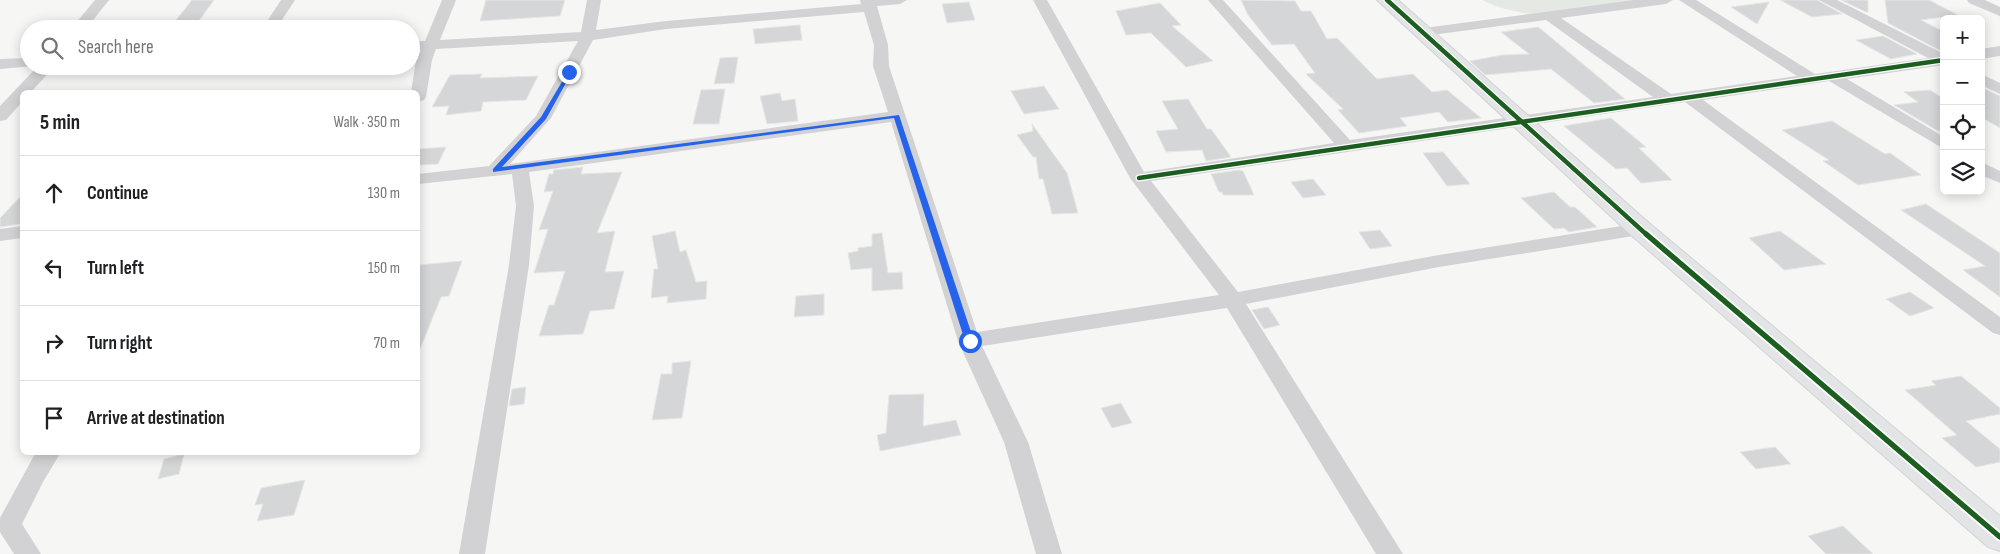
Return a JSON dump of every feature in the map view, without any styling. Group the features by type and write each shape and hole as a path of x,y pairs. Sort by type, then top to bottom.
{"street":[{"path":"85,20 102,0"},
{"path":"275,20 288,0"},
{"path":"419,90 424,60 450,0"},
{"path":"495,170 543,118 588,36 594,0"},
{"path":"420,45 588,36 666,25 900,0"},
{"path":"1040,0 1139,178 1233,300 1390,554"},
{"path":"1215,0 1346,146"},
{"path":"1387,0 1640,229 1996,529"},
{"path":"1424,32 1666,0"},
{"path":"1686,0 1812,79"},
{"path":"1826,0 1940,58"},
{"path":"1974,0 2000,12"},
{"path":"868,3 881,45 881,66 970,341 1016,442 1049,554"},
{"path":"1549,16 1668,100"},
{"path":"1985,53 2000,51"},
{"path":"1139,178 1346,146 1940,61"},
{"path":"0,64 20,63"},
{"path":"24,90 39,75"},
{"path":"1831,76 1940,142"},
{"path":"1985,81 2000,89"},
{"path":"0,116 20,95"},
{"path":"1689,98 2000,328"},
{"path":"420,179 520,168 897,116"},
{"path":"472,554 519,265 525,206 520,168"},
{"path":"1985,169 2000,178"},
{"path":"970,341 1233,300 1439,261 1640,229"},
{"path":"0,235 20,232"},
{"path":"28,554 5,530 33,477 47,455"}],"shaded area":[{"path":"1482,0 1659,0 1592,11 1547,14 1524,13"}],"building":[{"path":"192,0 214,0 199,20 176,20"},
{"path":"486,0 565,0 560,16 480,21"},
{"path":"1241,0 1295,1 1301,11 1311,11 1327,39 1337,38 1377,79 1413,74 1432,92 1447,90 1481,118 1448,122 1439,112 1400,118 1407,126 1359,133 1338,110 1343,109 1306,74 1315,73 1294,44 1272,45 1248,15"},
{"path":"1780,0 1817,0 1842,14 1812,17"},
{"path":"1841,0 1868,0 1868,12 1866,12"},
{"path":"1885,0 1929,0 1958,15 1940,15 1940,17 1921,20 1940,30 1939,50 1888,23"},
{"path":"969,2 975,20 947,23 942,4"},
{"path":"1769,2 1757,24 1731,7"},
{"path":"1160,3 1181,25 1172,26 1213,61 1186,67 1151,33 1126,35 1116,11"},
{"path":"800,25 802,40 755,44 753,29"},
{"path":"1538,27 1625,99 1594,103 1551,69 1485,75 1470,61 1502,55 1529,54 1501,32"},
{"path":"1883,36 1917,54 1891,59 1856,40"},
{"path":"738,57 734,83 714,84 720,58"},
{"path":"482,74 480,78 538,76 526,100 483,102 481,111 446,115 449,106 432,107 450,75"},
{"path":"1044,86 1059,109 1024,114 1011,91"},
{"path":"725,89 719,124 693,124 701,90"},
{"path":"1985,89 2000,96 2000,128 1985,119"},
{"path":"1930,90 1940,96 1940,131 1894,105 1918,102 1904,92"},
{"path":"780,93 782,101 795,99 798,121 767,124 760,96"},
{"path":"1188,99 1207,129 1211,129 1231,157 1206,161 1202,150 1166,152 1156,131 1178,129 1162,101"},
{"path":"1611,118 1646,147 1639,148 1672,180 1641,183 1627,168 1616,169 1564,126"},
{"path":"1832,121 1885,154 1890,153 1921,175 1858,185 1823,161 1829,160 1782,130"},
{"path":"1032,124 1067,173 1078,213 1052,214 1043,179 1039,179 1036,157 1033,157 1017,135 1033,131"},
{"path":"446,147 438,164 420,165 420,149"},
{"path":"1443,152 1470,184 1447,186 1423,153"},
{"path":"583,167 581,174 622,172 597,233 615,231 605,272 624,271 614,309 590,311 583,334 539,336 549,305 554,305 565,271 534,273 548,229 539,230 553,191 544,192 549,174 553,174 554,170"},
{"path":"1243,171 1254,195 1223,195 1222,192 1219,192 1211,174"},
{"path":"1313,179 1326,195 1303,198 1291,182"},
{"path":"1554,192 1570,207 1575,207 1597,227 1569,232 1564,228 1554,229 1521,198"},
{"path":"20,197 20,224 0,227 0,218"},
{"path":"1926,204 2000,253 2000,297 1963,270 1985,266 1901,210"},
{"path":"1380,230 1392,246 1370,249 1359,232"},
{"path":"675,231 680,252 686,250 696,282 707,281 706,299 667,303 668,296 651,298 654,269 658,269 652,236"},
{"path":"1780,231 1826,264 1784,270 1749,238"},
{"path":"882,233 888,273 902,272 903,289 872,291 872,268 851,270 848,253 858,251 858,248 872,246 872,234"},
{"path":"462,261 449,296 441,297 420,349 420,265"},
{"path":"1910,292 1934,308 1910,316 1886,299"},
{"path":"824,294 824,315 794,317 796,296"},
{"path":"1268,307 1280,325 1264,329 1252,310"},
{"path":"691,361 682,418 652,420 661,374 672,374 672,363"},
{"path":"1961,376 2000,408 2000,414 1966,421 2000,449 2000,462 1976,467 1942,438 1957,435 1905,390 1936,385 1931,381"},
{"path":"526,387 524,404 509,406 512,389"},
{"path":"924,394 923,426 956,420 961,435 880,451 877,435 886,433 889,395"},
{"path":"1121,403 1132,423 1112,428 1101,408"},
{"path":"1775,447 1791,464 1756,469 1740,452"},
{"path":"184,455 179,474 158,479 164,459"},
{"path":"305,480 294,515 257,521 263,504 255,505 261,488"},
{"path":"1843,526 1873,554 1826,554 1808,536"}],"cycle path":[{"path":"1387,0 1640,229 2000,537"},
{"path":"1139,178 1346,146 1940,61"}],"route":[{"path":"569,72 543,118 495,170 897,116 970,341"}]}
